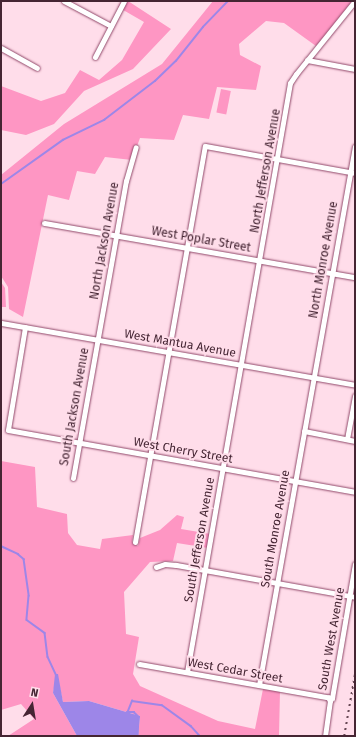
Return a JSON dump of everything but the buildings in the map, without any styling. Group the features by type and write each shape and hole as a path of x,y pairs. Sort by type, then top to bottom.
{"street":[{"path":"64,1 111,26"},
{"path":"95,57 124,1"},
{"name":"North Jefferson Avenue","path":"241,365 261,260 290,83 355,1"},
{"path":"1,48 38,68"},
{"path":"307,60 355,69"},
{"path":"135,542 170,352 205,146 353,173"},
{"name":"North Monroe Avenue","path":"313,377 332,273 353,173 355,146"},
{"name":"North Jackson Avenue","path":"97,340 126,181 136,147"},
{"name":"West Poplar Street","path":"44,223 355,277"},
{"name":"West Mantua Avenue","path":"1,323 355,385"},
{"name":"West Cherry Street","path":"25,327 8,430 355,492"},
{"name":"South Jackson Avenue","path":"73,478 97,340"},
{"name":"South Jefferson Avenue","path":"187,672 241,365"},
{"name":"South Monroe Avenue","path":"259,685 313,377"},
{"path":"347,439 355,396"},
{"path":"304,431 355,441"},
{"path":"156,567 165,564 352,596"},
{"name":"South West Avenue","path":"324,736 330,701 328,697 332,698 352,596 355,564"},
{"name":"West Cedar Street","path":"138,664 328,697"}],"shaded area":[{"path":"122,1 128,1 171,29 133,69 84,91 54,124 26,135 1,130 1,86 41,101 65,93 80,70 99,80 122,60 144,22 118,7"},
{"path":"213,1 354,1 316,46 284,23 266,21 239,44 240,55 261,66 256,90 217,87 209,119 183,115 174,140 140,138 132,160 105,157 95,174 77,171 69,200 48,195 23,317 9,309 8,287 1,276 1,175 64,124 162,64"},
{"path":"221,89 231,91 226,114 216,113"},
{"path":"1,282 5,288 6,307 1,307"},
{"path":"1,461 35,467 37,507 67,514 68,533 77,545 100,549 102,539 133,535 132,542 138,546 140,538 160,530 177,515 184,517 181,529 211,534 208,548 177,543 173,561 150,562 124,592 126,634 139,637 133,674 140,686 218,721 255,729 263,689 280,691 279,736 138,736 140,716 89,701 63,702 57,674 53,693 77,736 8,736 34,719 21,704 1,710"},
{"path":"55,674 58,674 63,702 89,701 140,716 138,736 77,736 53,693"}],"waterway":[{"path":"1,184 63,140 104,120 155,81 176,61 203,27 228,1"},
{"path":"1,546 18,554 24,559 29,596 27,620 45,633 48,657 57,676"},
{"path":"128,711 132,701 162,705 191,726 200,736"},
{"path":"127,712 134,712 139,717 138,736"}],"railway":[{"path":"344,736 355,673"}]}
